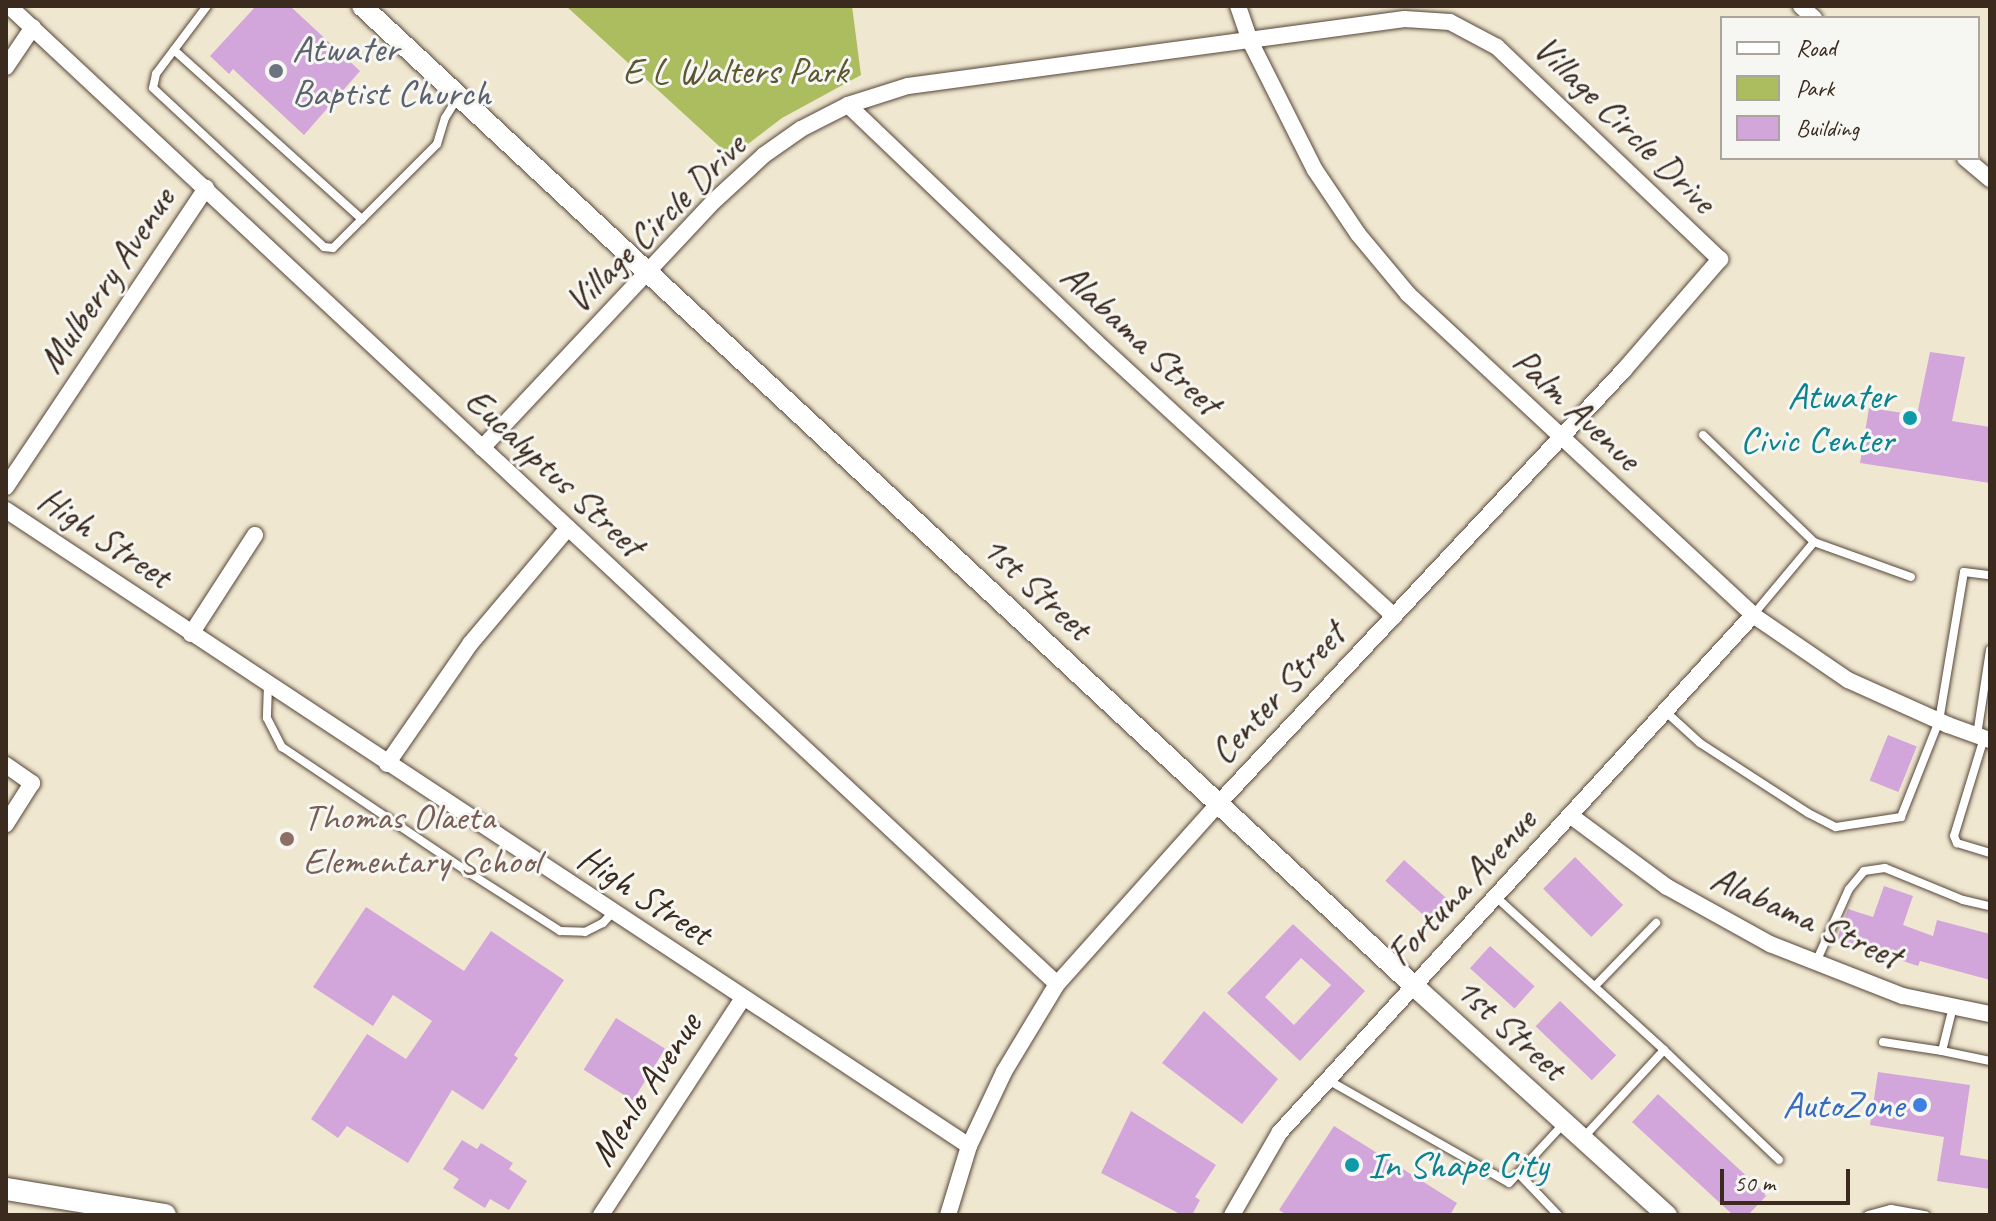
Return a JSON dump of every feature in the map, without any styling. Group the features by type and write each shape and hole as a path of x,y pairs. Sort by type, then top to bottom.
{"main road":[{"path":"6,1189 165,1215"}],"street":[{"name":"Eucalyptus Street","path":"9,6 1057,984"},
{"name":"1st Street","path":"362,6 1413,985 1667,1215"},
{"name":"Palm Avenue","path":"1238,6 1250,41 1315,170 1358,234 1408,294 1753,615 1848,680 1984,738"},
{"name":"Village Circle Drive","path":"482,448 714,201 764,155 801,129 848,105 908,86 1405,19 1450,22 1497,47 1720,259"},
{"path":"6,67 33,27"},
{"name":"Alabama Street","path":"848,105 1096,342 1394,616"},
{"path":"1967,160 1990,179"},
{"name":"Mulberry Avenue","path":"6,487 206,188"},
{"name":"Center Street","path":"948,1215 969,1146 1004,1072 1057,984 1219,803 1624,370 1720,259"},
{"name":"High Street","path":"6,510 969,1146"},
{"path":"387,764 470,644 568,528"},
{"path":"191,634 255,535"},
{"name":"Fortuna Avenue","path":"1232,1215 1280,1132 1753,615"},
{"path":"6,765 32,783 6,824"},
{"name":"Alabama Street","path":"1571,816 1667,887 1770,944 1903,996 1990,1014"},
{"name":"Menlo Avenue","path":"601,1215 743,998"}],"lane":[{"path":"207,6 156,74 153,88 324,247 333,248 437,144 445,118 459,96"},
{"path":"174,50 362,219"},
{"path":"1703,435 1814,542 1911,577"},
{"path":"1753,615 1814,542"},
{"path":"1666,712 1700,743 1808,813 1836,827 1851,822 1901,817 1939,721 1964,572 1990,575"},
{"path":"1990,650 1984,738 1954,836 1957,843 1990,853"},
{"path":"268,685 267,718 282,747 471,874 560,931 585,932 603,923 613,912"},
{"path":"1816,962 1849,889 1864,871 1885,868 1963,900 1990,906"},
{"path":"1496,897 1779,1160"},
{"path":"1595,986 1656,923"},
{"path":"1942,1051 1953,1006"},
{"path":"1883,1042 1990,1061"},
{"path":"1583,1139 1664,1050"},
{"path":"1328,1079 1509,1183 1565,1122"},
{"path":"1518,1173 1558,1215"},
{"path":"1868,1215 1891,1209 1925,1215"}],"green space":[{"name":"E L Walters Park","path":"566,6 852,6 861,75 782,118 731,157"}],"building":[{"name":"Atwater Baptist Church","path":"256,6 290,6 360,71 304,135 233,69 229,74 210,56"},
{"name":"Atwater Civic Center","path":"1930,352 1965,357 1952,421 1990,427 1990,483 1860,463 1869,408 1917,415"},
{"path":"1888,735 1917,747 1898,792 1870,780"},
{"path":"1575,857 1623,905 1591,937 1543,889"},
{"path":"1404,860 1448,899 1429,920 1385,881"},
{"path":"1884,886 1913,896 1903,925 1933,936 1937,920 1990,934 1990,980 1920,961 1918,966 1837,939 1848,909 1873,917"},
{"path":"366,907 464,971 491,931 564,980 514,1055 518,1058 483,1110 452,1090 408,1163 347,1126 338,1138 311,1119 367,1034 406,1059 432,1021 393,995 373,1026 313,987"},
{"path":"1293,924 1365,991 1300,1061 1227,993","holes":["1301,958 1331,985 1294,1025 1265,997"]},
{"path":"1490,946 1535,986 1515,1008 1470,968"},
{"path":"1560,1001 1616,1055 1592,1080 1536,1026"},
{"path":"1204,1011 1278,1079 1242,1124 1162,1063"},
{"path":"616,1018 665,1049 633,1100 584,1070"},
{"name":"AutoZone","path":"1878,1072 1970,1085 1960,1155 1990,1160 1990,1189 1937,1181 1944,1137 1870,1125"},
{"path":"1658,1094 1767,1195 1748,1215 1733,1215 1632,1122"},
{"path":"1131,1111 1216,1165 1195,1197 1200,1200 1192,1215 1182,1215 1101,1173"},
{"name":"In Shape City","path":"1334,1126 1457,1203 1450,1215 1287,1215 1279,1210"},
{"path":"462,1140 477,1149 481,1143 513,1163 509,1169 527,1181 509,1210 490,1199 485,1208 453,1188 459,1179 443,1169"}],"place":[{"name":"Atwater Baptist Church","path":"276,71"},
{"name":"Atwater Civic Center","path":"1910,418"},
{"name":"Thomas Olaeta Elementary School","path":"287,839"},
{"name":"AutoZone","path":"1920,1105"},
{"name":"In Shape City","path":"1352,1165"}]}
